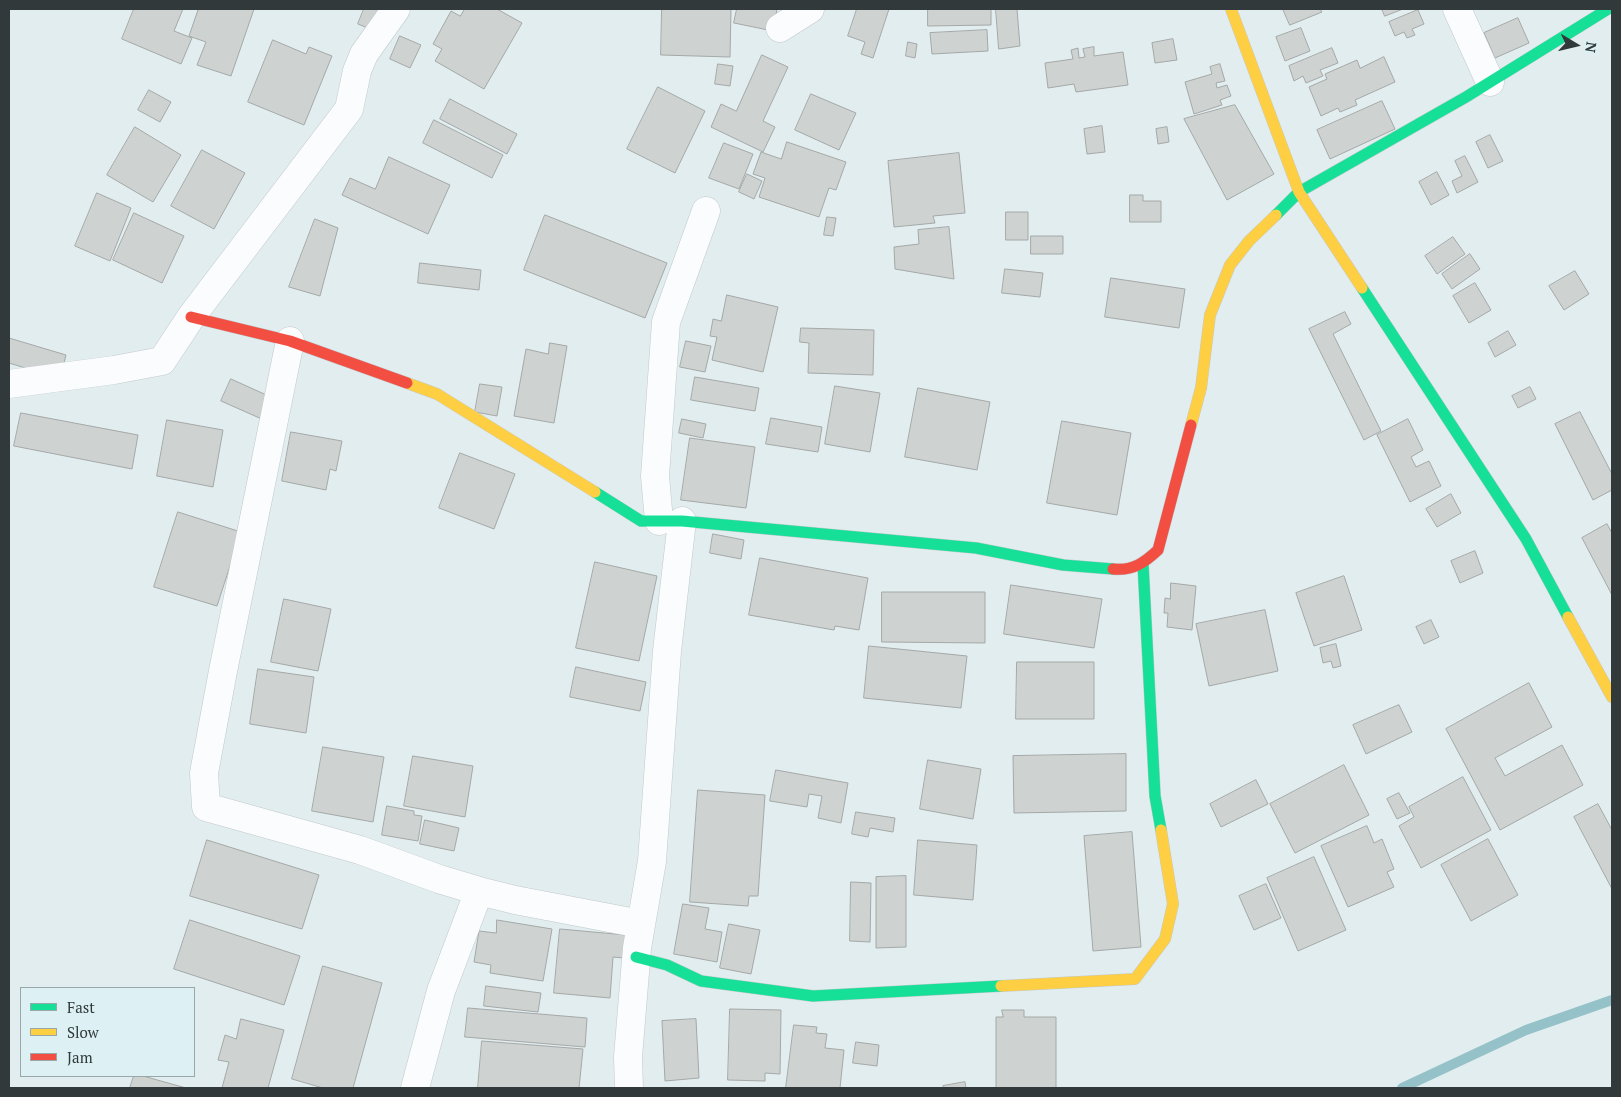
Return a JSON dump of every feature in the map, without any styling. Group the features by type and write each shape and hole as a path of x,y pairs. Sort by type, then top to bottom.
{"street":[{"path":"9,384 114,370 162,361 191,317 349,108 357,71 364,54 396,9"},
{"path":"780,28 810,9"},
{"path":"1231,9 1299,192 1526,539 1612,697"},
{"path":"1457,9 1490,82"},
{"path":"191,317 290,341 437,394 641,521 670,521 976,548 1072,566 1125,570 1143,564 1158,550 1201,388 1210,315 1230,265 1249,241 1299,192 1490,82 1608,9"},
{"path":"629,1088 628,1057 636,957 652,861 667,651 670,521 655,476 666,322 706,211"},
{"path":"290,341 204,773 206,807 360,850 439,879 479,891 515,900 641,924"},
{"path":"636,957 667,965 701,981 813,996 1135,979 1165,939 1174,904 1155,796 1143,564"},
{"path":"415,1088 441,991 479,891"}],"building":[{"path":"134,9 183,9 174,31 192,38 181,64 122,39"},
{"path":"195,9 254,9 231,76 197,65 206,42 189,36 198,10"},
{"path":"364,9 384,9 375,31 358,24"},
{"path":"465,9 497,9 522,23 484,89 435,61 442,49 433,44 451,11 460,16"},
{"path":"662,9 731,9 730,57 661,55"},
{"path":"737,9 777,9 773,31 734,23"},
{"path":"857,9 889,9 873,58 861,54 865,42 848,36"},
{"path":"928,9 991,9 991,25 928,26"},
{"path":"996,9 1017,9 1020,46 999,49"},
{"path":"1283,9 1320,9 1322,12 1290,25"},
{"path":"1382,9 1403,9 1385,16"},
{"path":"1418,10 1424,24 1412,29 1415,35 1407,38 1404,32 1395,36 1389,22"},
{"path":"1518,18 1529,43 1495,58 1484,33"},
{"path":"1301,28 1310,51 1285,61 1276,37"},
{"path":"987,30 988,51 932,54 930,33"},
{"path":"400,36 421,45 410,68 390,59"},
{"path":"1173,39 1177,60 1155,63 1152,43"},
{"path":"273,40 306,54 309,47 332,56 304,125 248,102"},
{"path":"908,42 917,44 915,58 906,56"},
{"path":"1094,47 1094,56 1123,52 1128,85 1076,92 1074,84 1048,88 1045,63 1073,59 1071,50 1078,48 1079,58 1085,57 1083,49"},
{"path":"1332,48 1338,63 1320,70 1323,76 1306,83 1303,76 1294,81 1289,66"},
{"path":"762,55 788,67 763,121 775,127 763,152 711,127 721,104 736,111"},
{"path":"1384,57 1395,82 1355,100 1357,105 1340,112 1338,108 1321,116 1309,87 1327,79 1325,74 1357,60 1360,68"},
{"path":"718,64 733,66 730,86 715,84"},
{"path":"1220,64 1225,81 1216,83 1217,88 1227,85 1231,96 1220,100 1222,105 1194,114 1185,82 1212,74 1210,67"},
{"path":"658,87 705,111 675,173 627,149"},
{"path":"149,90 171,102 160,122 138,110"},
{"path":"811,94 856,113 839,150 795,130"},
{"path":"450,99 517,134 507,154 440,119"},
{"path":"1382,101 1395,129 1330,159 1317,130"},
{"path":"1235,105 1274,174 1227,200 1184,119"},
{"path":"434,120 503,155 492,178 423,143"},
{"path":"1102,126 1105,152 1087,154 1084,129"},
{"path":"135,127 181,155 153,202 107,175"},
{"path":"1167,127 1169,142 1158,144 1156,129"},
{"path":"1490,135 1503,161 1488,168 1476,142"},
{"path":"787,142 846,162 836,190 829,188 819,217 759,197 765,178 753,174 761,152 781,159"},
{"path":"724,143 753,154 739,189 709,178"},
{"path":"202,150 245,173 214,229 171,206"},
{"path":"959,153 965,213 933,216 935,223 894,227 888,161"},
{"path":"1465,156 1478,182 1457,193 1452,181 1462,176 1455,161"},
{"path":"389,157 450,185 428,234 342,195 350,178 375,189"},
{"path":"1437,172 1449,195 1431,205 1419,182"},
{"path":"747,174 762,181 754,199 739,192"},
{"path":"97,193 131,208 110,261 75,246"},
{"path":"1130,195 1143,195 1143,201 1161,201 1161,222 1130,222"},
{"path":"1006,212 1028,212 1028,240 1006,240"},
{"path":"134,213 184,236 162,283 113,260"},
{"path":"545,215 667,263 645,318 524,270"},
{"path":"827,217 836,218 833,236 824,235"},
{"path":"315,219 338,228 320,296 289,287"},
{"path":"949,227 954,279 895,269 894,247 919,244 918,230"},
{"path":"1031,236 1063,236 1063,254 1031,254"},
{"path":"1453,237 1465,254 1437,274 1425,256"},
{"path":"1470,254 1480,269 1452,289 1442,274"},
{"path":"420,263 481,270 479,290 418,283"},
{"path":"1005,269 1043,273 1040,297 1002,293"},
{"path":"1575,271 1589,294 1564,310 1549,286"},
{"path":"1111,278 1185,289 1179,328 1105,317"},
{"path":"1475,283 1491,310 1469,323 1453,296"},
{"path":"727,295 778,307 763,372 712,360 717,337 710,336 713,319 721,321"},
{"path":"1345,312 1351,324 1333,334 1381,431 1364,440 1309,329"},
{"path":"801,328 874,330 873,375 808,373 809,343 800,342"},
{"path":"1508,331 1516,345 1495,357 1488,343"},
{"path":"9,338 66,355 63,367 52,376 9,363"},
{"path":"686,341 711,346 705,372 680,367"},
{"path":"550,343 567,346 554,423 514,416 526,349 548,354"},
{"path":"695,377 759,388 755,411 691,400"},
{"path":"231,379 273,398 264,420 221,401"},
{"path":"480,384 502,387 497,416 475,412"},
{"path":"835,386 880,393 870,452 825,444"},
{"path":"1530,387 1536,399 1518,408 1512,396"},
{"path":"918,388 990,402 977,470 905,457"},
{"path":"1580,412 1612,474 1612,490 1593,500 1555,424"},
{"path":"21,413 138,435 132,469 14,446"},
{"path":"771,418 822,427 818,452 766,444"},
{"path":"682,419 706,424 703,438 679,433"},
{"path":"1408,419 1423,450 1411,457 1416,467 1429,461 1441,486 1410,502 1377,435"},
{"path":"167,420 223,430 213,487 157,476"},
{"path":"1062,421 1131,433 1117,515 1047,503"},
{"path":"291,432 342,441 336,471 330,469 326,490 282,481"},
{"path":"690,438 755,447 746,508 681,500"},
{"path":"460,453 515,474 494,529 439,508"},
{"path":"1451,494 1461,513 1437,527 1426,509"},
{"path":"178,512 241,532 217,606 154,587"},
{"path":"1607,524 1612,533 1612,595 1582,538"},
{"path":"713,534 744,540 741,559 710,553"},
{"path":"1475,551 1483,573 1460,583 1451,561"},
{"path":"760,558 868,578 859,630 835,626 834,630 749,615"},
{"path":"595,562 657,576 639,661 576,648"},
{"path":"1344,576 1362,630 1314,646 1296,593"},
{"path":"1171,583 1196,586 1192,630 1167,627 1168,613 1164,613 1165,598 1170,599"},
{"path":"1011,585 1102,599 1094,648 1004,634"},
{"path":"882,592 985,592 985,643 882,642"},
{"path":"284,599 331,609 318,671 271,662"},
{"path":"1265,610 1278,671 1209,686 1196,624"},
{"path":"1431,620 1439,637 1424,644 1416,627"},
{"path":"1336,644 1341,666 1333,668 1331,661 1323,663 1320,648"},
{"path":"869,646 967,656 961,708 864,698"},
{"path":"1017,662 1094,662 1094,719 1016,719"},
{"path":"576,667 646,682 640,711 570,697"},
{"path":"258,669 314,677 306,733 250,724"},
{"path":"1529,683 1552,727 1495,758 1505,776 1562,745 1583,785 1500,830 1446,729"},
{"path":"1399,705 1412,732 1366,754 1353,725"},
{"path":"323,747 384,757 373,822 312,811"},
{"path":"1126,754 1126,811 1014,813 1013,756"},
{"path":"413,756 473,766 465,817 404,806"},
{"path":"928,760 981,769 973,819 920,809"},
{"path":"1344,765 1369,815 1295,853 1270,804"},
{"path":"776,770 848,783 841,823 818,818 822,796 809,794 807,807 770,801"},
{"path":"1463,777 1491,830 1421,868 1399,826 1414,817 1409,807"},
{"path":"1256,780 1268,804 1221,827 1210,804"},
{"path":"698,790 765,795 758,896 749,896 748,906 690,902"},
{"path":"1399,793 1410,813 1397,819 1387,799"},
{"path":"1598,804 1612,830 1612,889 1574,817"},
{"path":"387,806 414,811 414,815 422,816 418,841 382,835"},
{"path":"856,812 895,818 893,832 870,828 868,837 852,834"},
{"path":"425,820 459,828 454,851 420,844"},
{"path":"1367,826 1374,843 1382,839 1394,869 1387,872 1394,887 1348,907 1321,846"},
{"path":"1132,832 1141,947 1093,951 1084,836"},
{"path":"1488,839 1518,895 1471,921 1441,865"},
{"path":"207,840 319,875 302,929 190,896"},
{"path":"918,840 977,845 973,900 914,895"},
{"path":"1314,857 1346,930 1298,951 1267,878"},
{"path":"906,876 906,947 876,948 876,877"},
{"path":"851,882 871,883 870,942 850,941"},
{"path":"1266,884 1281,918 1254,930 1239,896"},
{"path":"683,904 709,908 705,929 722,932 717,962 674,954"},
{"path":"190,920 300,956 284,1005 174,969"},
{"path":"497,920 552,929 543,981 490,973 491,965 474,962 479,931 496,933"},
{"path":"729,924 760,930 751,974 720,968"},
{"path":"560,929 626,935 624,958 613,957 610,998 554,993"},
{"path":"323,966 382,983 353,1088 323,1088 292,1079"},
{"path":"486,986 541,993 538,1012 484,1006"},
{"path":"468,1008 587,1018 585,1047 465,1037"},
{"path":"730,1009 781,1010 780,1074 765,1073 765,1081 728,1080"},
{"path":"1002,1010 1024,1010 1024,1017 1056,1017 1056,1088 996,1088 996,1017 1003,1017"},
{"path":"241,1019 284,1030 268,1088 222,1088 229,1062 218,1060 225,1035 236,1039"},
{"path":"696,1019 699,1078 665,1081 662,1021"},
{"path":"794,1025 817,1027 816,1033 827,1034 825,1048 844,1050 840,1088 786,1088"},
{"path":"482,1041 583,1049 579,1088 478,1088"},
{"path":"856,1042 879,1045 877,1066 853,1063"},
{"path":"134,1077 147,1077 186,1088 130,1088"},
{"path":"965,1082 966,1088 943,1088 943,1086"}],"waterway":[{"path":"1402,1088 1526,1030 1612,1000"}],"traffic: fast":[{"path":"1276,215 1299,192 1466,97 1608,9"},
{"path":"1362,288 1526,539 1568,617"},
{"path":"595,492 641,521 682,521 976,548 1063,565 1113,569"},
{"path":"1143,564 1155,796 1161,830"},
{"path":"636,957 667,965 701,981 813,996 1001,986"}],"traffic: slow":[{"path":"1231,9 1299,192 1362,288"},
{"path":"1191,425 1201,388 1210,315 1230,265 1249,241 1276,215"},
{"path":"407,383 437,394 595,492"},
{"path":"1568,617 1612,697"},
{"path":"1001,986 1135,979 1165,939 1173,904 1161,830"}],"traffic: jam":[{"path":"191,317 290,341 407,383"},
{"path":"1113,569 1126,569 1138,565 1158,550 1191,425"}]}
